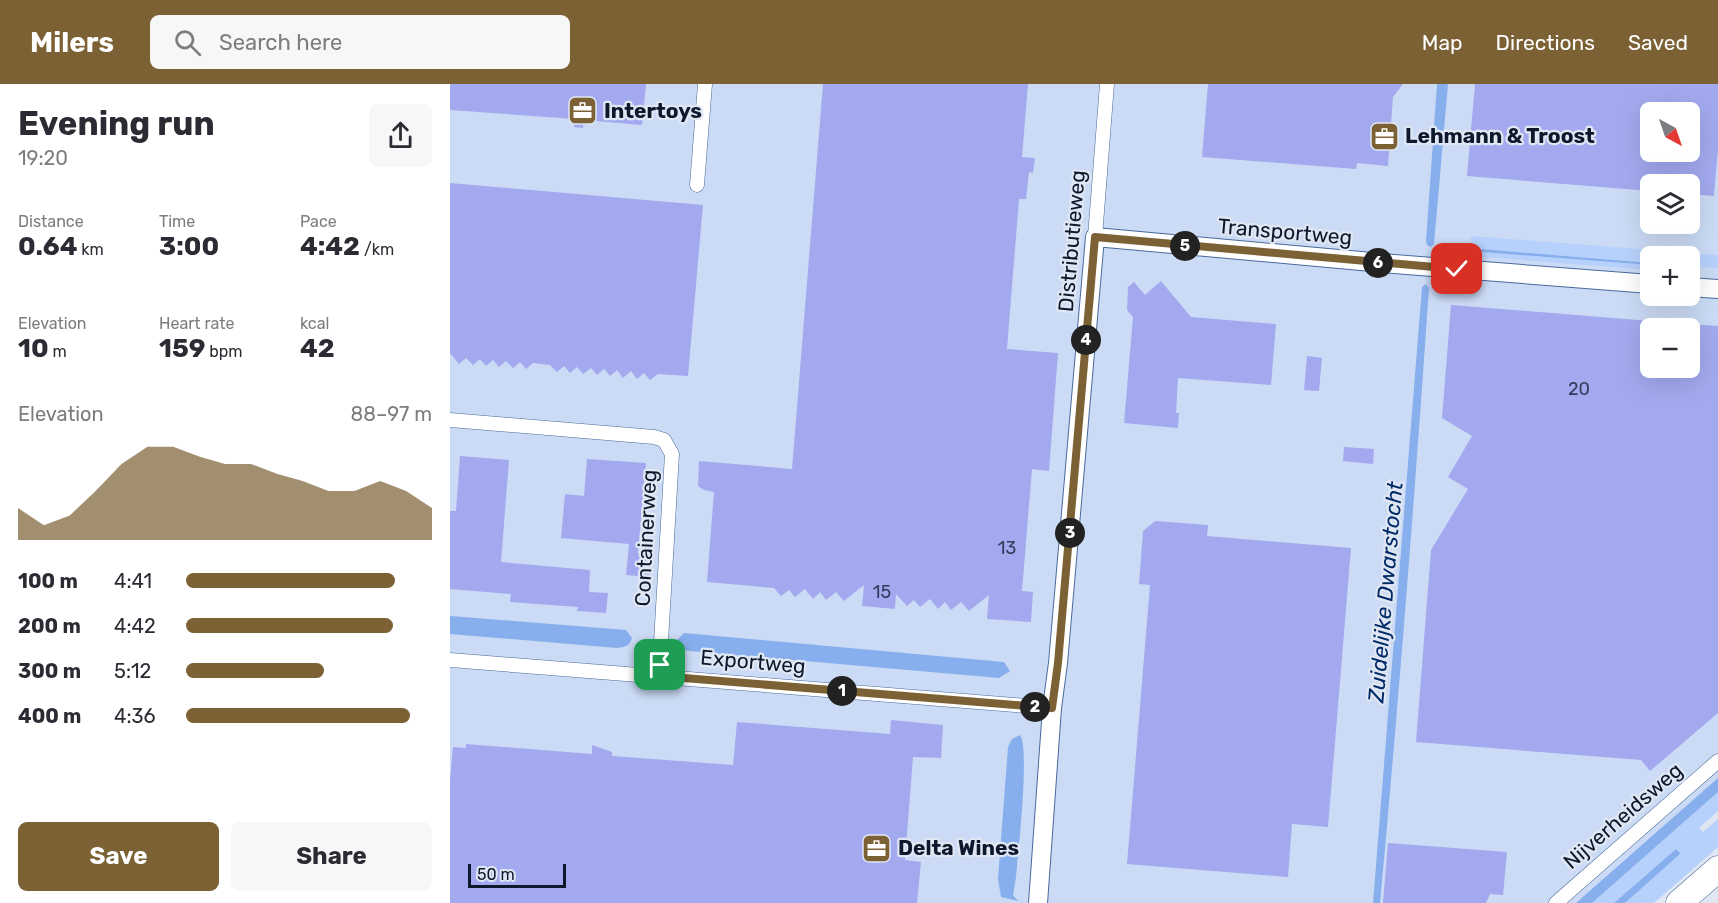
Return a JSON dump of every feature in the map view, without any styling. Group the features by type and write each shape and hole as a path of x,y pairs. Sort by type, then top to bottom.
{"highway":[{"path":"1679,903 1718,869"}],"street":[{"path":"697,185 705,84"},
{"name":"Distributieweg","path":"1038,903 1052,708 1058,663 1107,84"},
{"name":"Transportweg","path":"1095,237 1640,283"},
{"path":"1700,288 1718,289"},
{"name":"Containerweg","path":"450,420 654,437 664,440 672,454 659,676"},
{"name":"Exportweg","path":"450,660 1052,708"},
{"name":"Nijverheidsweg","path":"1556,903 1718,761"}],"shaded area":[{"path":"450,84 1718,84 1718,791 1591,903 450,903"},
{"path":"1437,84 1448,84 1434,244 1431,247 1426,241"},
{"path":"1471,236 1640,249 1640,262 1482,249 1481,252 1640,264 1640,269 1471,256"},
{"path":"1481,249 1640,262 1640,264 1481,252"},
{"path":"1700,254 1718,255 1718,268 1700,267"},
{"path":"1426,284 1429,288 1394,749 1380,903 1373,903 1422,287"},
{"path":"450,616 626,630 632,638 627,646 617,648 450,634"},
{"path":"684,633 1004,662 1010,671 999,678 689,651 679,649 675,642"},
{"path":"1020,735 1023,744 1024,779 1013,895 1018,901 1001,897 998,879 1008,747 1012,739"},
{"path":"1718,778 1718,792 1592,903 1576,903"},
{"path":"1718,792 1718,811 1699,828 1703,832 1718,819 1718,847 1654,903 1625,903 1679,855 1676,849 1614,903 1592,903"},
{"path":"1676,849 1679,855 1625,903 1614,903"}],"building":[{"path":"450,84 646,84 642,125 584,120 583,128 574,127 574,119 450,110"},
{"path":"823,84 1028,84 1022,157 1035,158 1033,173 1029,172 1026,199 1019,199 1007,349 1058,353 1049,471 1032,469 1022,591 1033,592 1031,622 987,619 989,595 969,611 961,602 951,610 945,602 938,609 930,599 920,607 914,600 907,606 896,594 895,609 862,606 864,585 844,601 836,592 826,600 820,592 813,599 805,589 795,597 789,590 781,596 774,588 707,582 714,492 698,486 699,461 792,469"},
{"path":"1208,84 1403,84 1393,97 1388,166 1357,163 1356,169 1202,157"},
{"path":"1475,84 1718,84 1718,149 1714,196 1700,195 1700,174 1640,174 1640,190 1467,176"},
{"path":"450,183 703,205 688,376 658,374 650,380 644,373 637,379 631,371 623,378 617,370 610,376 604,369 597,375 591,368 583,374 577,367 570,373 564,366 557,372 550,365 533,363 526,369 520,362 513,368 506,361 499,367 493,360 486,366 480,359 473,365 466,358 459,364 450,353"},
{"path":"1161,281 1191,317 1276,324 1271,385 1178,378 1176,413 1179,413 1178,428 1124,423 1133,317 1127,310 1128,287 1134,282 1145,295"},
{"path":"1451,305 1640,320 1640,378 1700,378 1700,325 1718,326 1718,713 1650,771 1641,760 1416,742 1431,550 1468,489 1448,477 1472,436 1442,418"},
{"path":"1307,356 1322,358 1319,391 1304,390"},
{"path":"1344,447 1374,449 1373,464 1343,461"},
{"path":"460,456 509,460 501,562 590,570 589,592 608,593 606,613 577,611 578,607 510,602 511,594 450,589 450,511 456,511"},
{"path":"587,459 646,463 638,553 651,554 649,577 626,575 629,544 561,538 565,494 584,496"},
{"path":"1155,521 1208,525 1207,536 1351,548 1328,827 1292,824 1288,877 1127,864 1150,585 1139,584 1143,531"},
{"path":"891,720 943,725 941,758 913,757 905,860 921,862 917,903 450,903 450,781 453,747 466,748 466,744 592,754 592,745 612,752 612,756 733,765 737,722 890,734"},
{"path":"1388,843 1507,852 1503,895 1490,894 1486,903 1383,903"}],"place":[{"name":"Intertoys","path":"583,111"},
{"name":"Lehmann & Troost","path":"1384,136"},
{"name":"Delta Wines","path":"877,848"}],"route":[{"path":"660,665 659,676 1052,708 1058,663 1095,237 1457,269"}],"water label":[{"name":"Zuidelijke Dwarstocht","path":"1385,592"}]}
